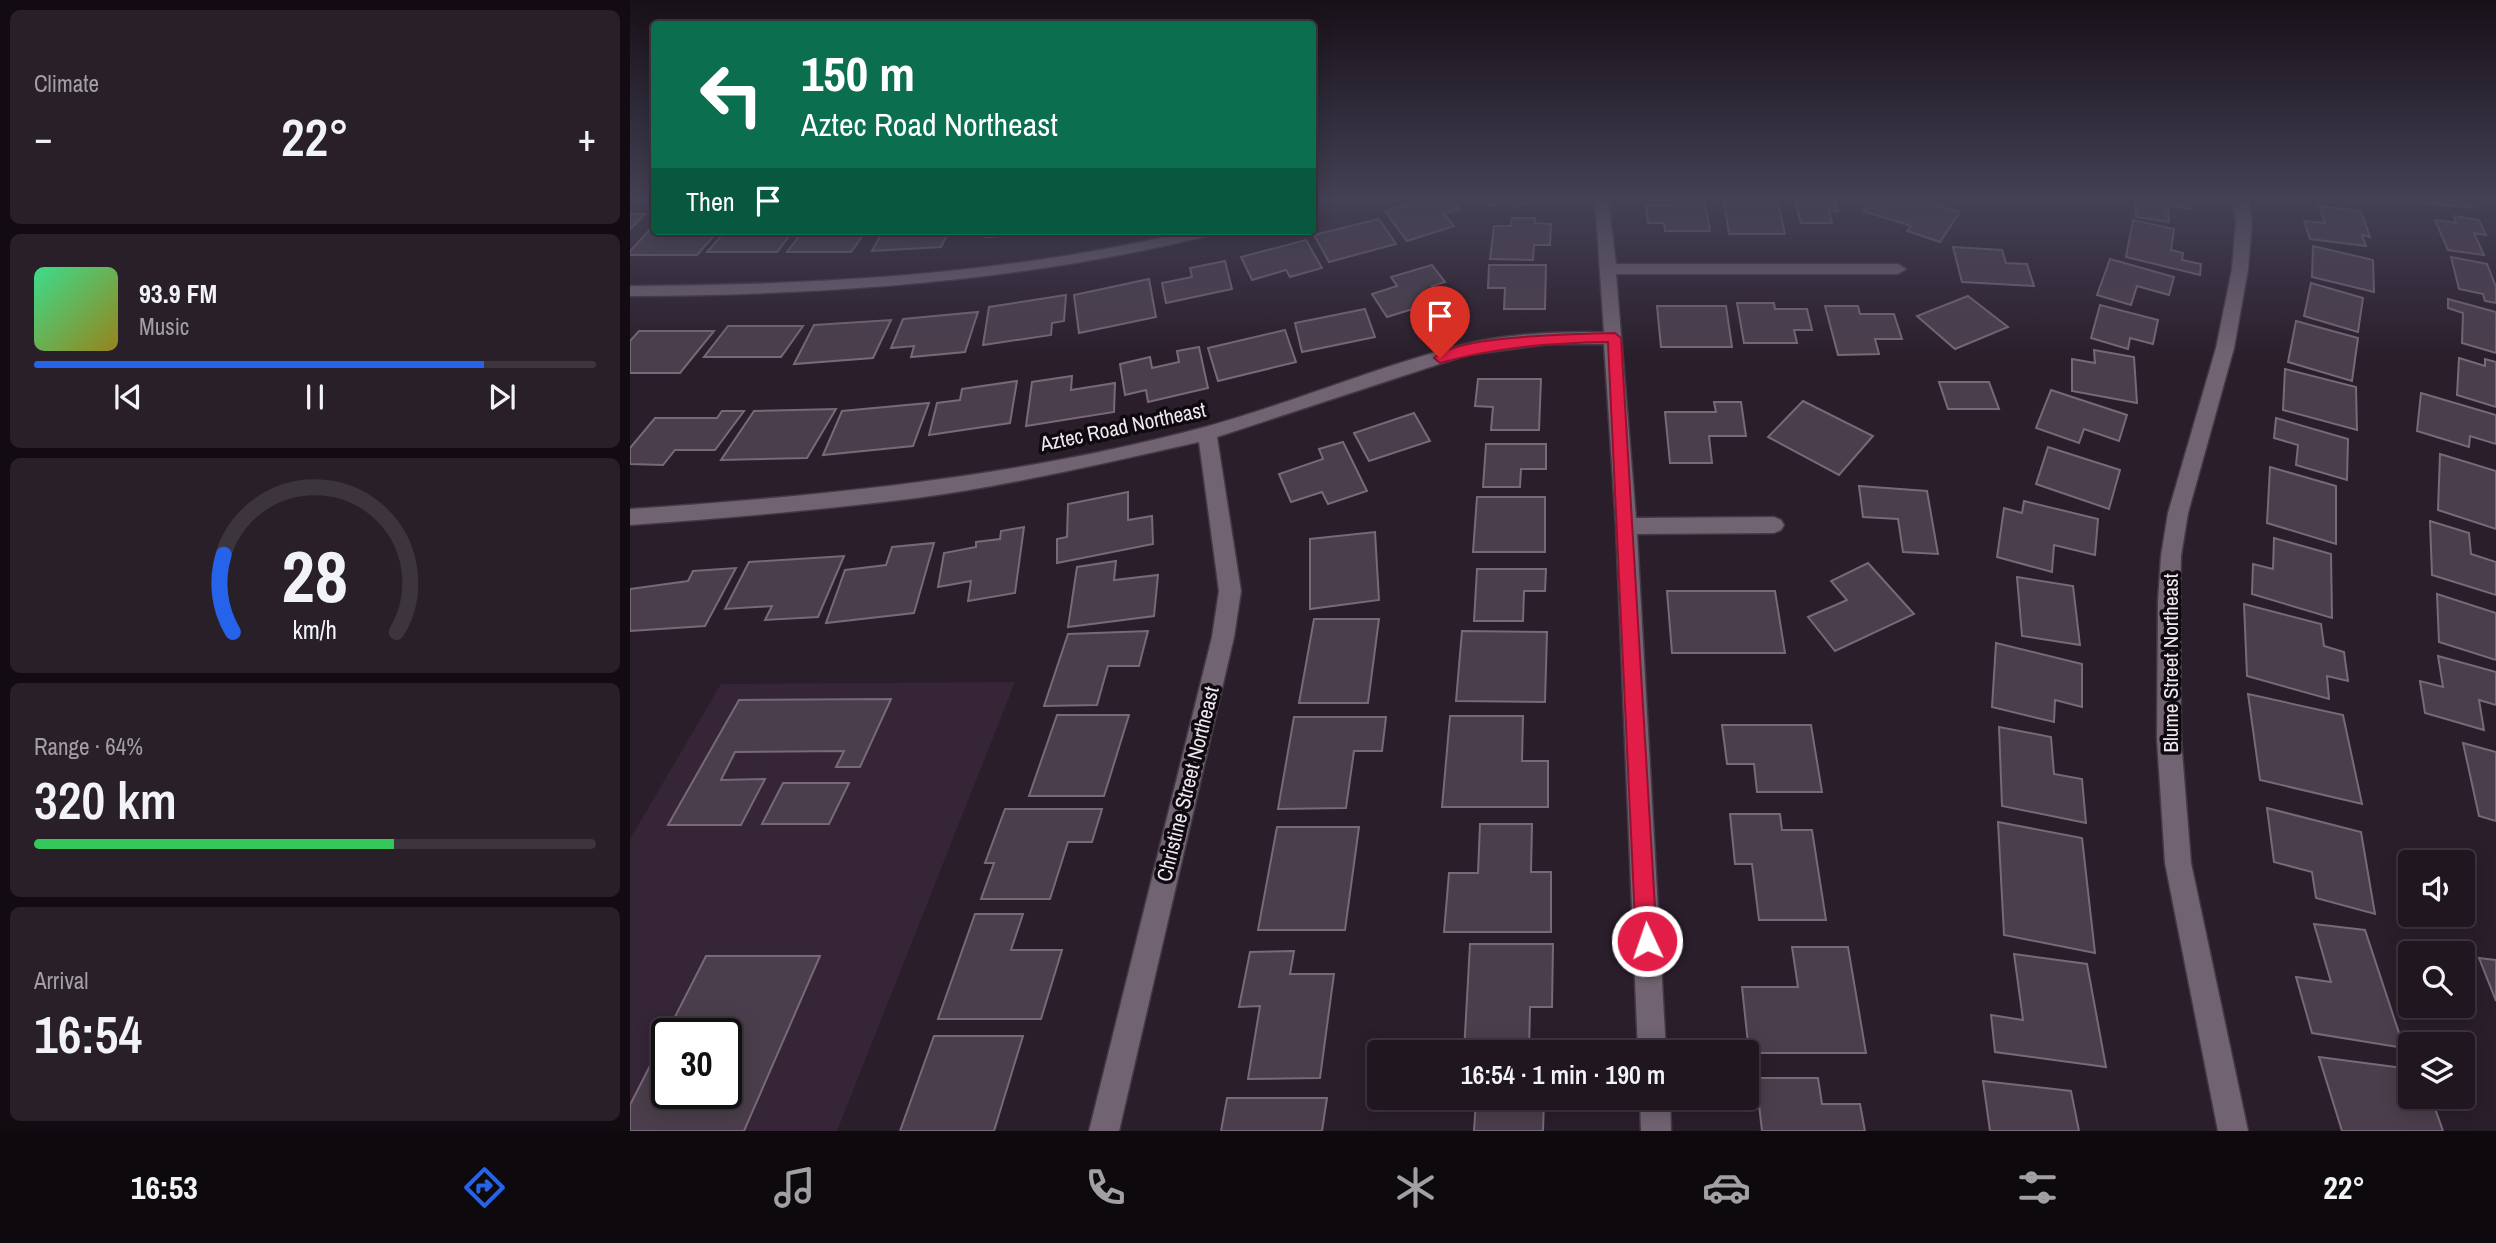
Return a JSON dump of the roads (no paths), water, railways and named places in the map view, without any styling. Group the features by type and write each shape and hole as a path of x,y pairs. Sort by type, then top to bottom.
{"street":[{"path":"630,291 814,289 903,284 1126,251"},
{"path":"1607,251 1615,338 1626,526 1651,1040"},
{"name":"Blume Street Northeast","path":"2233,1131 2178,863 2169,739 2169,601 2171,556 2181,502 2225,348 2242,251"},
{"path":"1608,269 1898,269"},
{"name":"Aztec Road Northeast","path":"630,517 747,509 918,490 1071,464 1207,433 1465,350 1549,338 1615,338"},
{"name":"Christine Street Northeast","path":"1104,1131 1225,626 1230,591 1207,433"},
{"path":"1626,526 1774,525"},
{"path":"1655,1110 1656,1131"}]}
